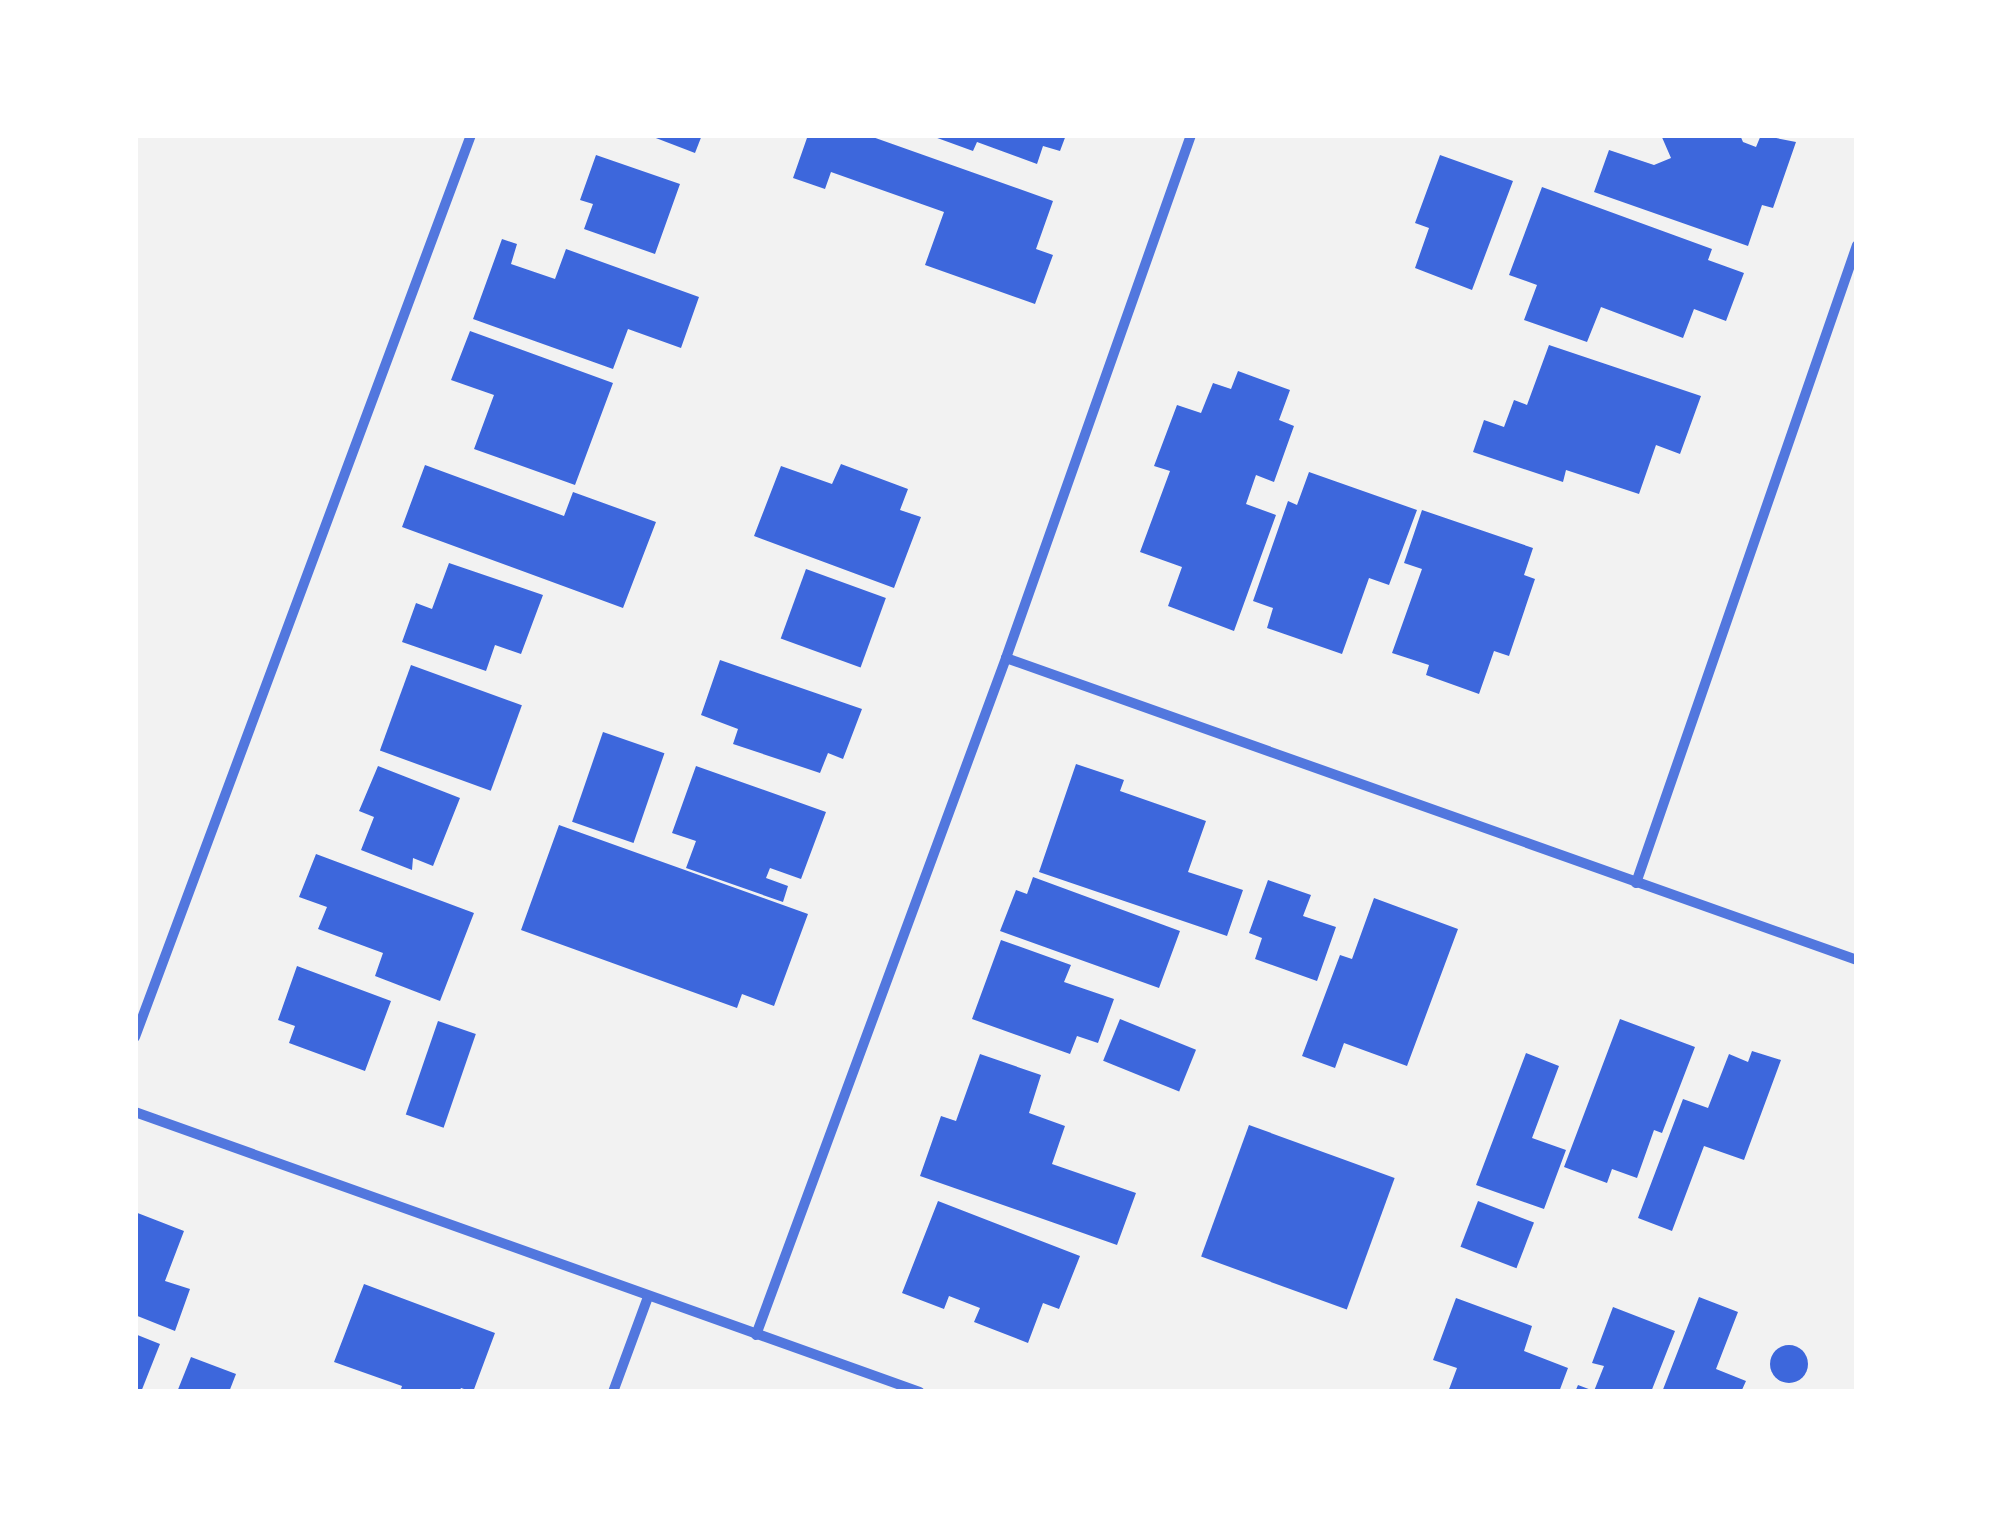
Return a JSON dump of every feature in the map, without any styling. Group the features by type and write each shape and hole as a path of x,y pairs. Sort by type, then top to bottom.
{"street":[{"path":"135,1037 471,135"},
{"path":"756,1335 1006,658 1190,135"},
{"path":"1636,882 1857,246"},
{"path":"1006,658 1857,960"},
{"path":"135,1112 920,1392"},
{"path":"613,1392 648,1297"}],"building":[{"path":"648,135 702,135 695,153"},
{"path":"808,135 867,135 1053,201 1036,249 1053,255 1035,304 925,265 944,212 831,172 825,189 793,178"},
{"path":"929,135 1066,135 1060,151 1043,146 1037,164 977,142 973,151"},
{"path":"1661,135 1740,135 1743,142 1756,147 1761,135 1796,142 1773,208 1762,205 1748,246 1594,192 1609,150 1654,165 1671,158"},
{"path":"596,155 680,184 655,254 584,229 593,204 580,200"},
{"path":"1440,155 1513,181 1472,290 1415,268 1429,228 1415,223"},
{"path":"1542,187 1712,249 1708,260 1744,273 1726,321 1694,309 1683,338 1601,307 1587,342 1524,320 1537,285 1509,275"},
{"path":"502,239 517,244 511,264 555,279 566,249 699,297 681,348 628,329 613,369 473,319"},
{"path":"470,331 613,383 575,485 474,449 494,395 451,380"},
{"path":"1549,345 1701,396 1680,454 1656,445 1639,494 1566,470 1563,482 1473,452 1484,420 1504,427 1514,400 1527,405"},
{"path":"1238,371 1290,390 1279,420 1294,426 1274,482 1256,475 1246,504 1276,515 1234,631 1168,606 1182,567 1140,552 1170,471 1154,466 1177,405 1201,413 1213,383 1231,389"},
{"path":"841,464 908,489 900,510 921,517 894,588 754,536 781,466 832,484"},
{"path":"425,465 564,516 573,492 656,522 623,608 402,527"},
{"path":"1309,472 1417,510 1389,585 1369,578 1342,654 1267,628 1273,608 1253,601 1288,501 1297,505"},
{"path":"1422,510 1533,548 1524,575 1535,579 1509,656 1494,651 1479,694 1426,675 1429,665 1392,653 1422,569 1404,563"},
{"path":"449,563 543,595 521,654 495,645 486,671 402,642 416,603 432,609"},
{"path":"806,569 886,598 861,668 781,639"},
{"path":"720,660 862,709 843,759 828,753 820,773 733,744 738,729 701,715"},
{"path":"411,665 522,705 491,791 380,751"},
{"path":"603,732 664,753 634,843 572,822"},
{"path":"1076,764 1124,780 1120,791 1206,821 1188,872 1243,890 1227,936 1039,872"},
{"path":"378,766 460,798 433,866 413,858 412,870 361,850 374,817 359,811"},
{"path":"696,766 826,812 801,879 770,868 766,878 788,886 783,902 686,868 696,841 672,833"},
{"path":"559,825 808,914 774,1006 742,994 737,1008 521,930"},
{"path":"316,854 474,913 440,1001 375,976 383,953 318,929 327,907 299,897"},
{"path":"1033,877 1180,931 1159,988 1000,931 1016,890 1027,894"},
{"path":"1268,880 1311,895 1303,916 1336,927 1317,981 1255,959 1262,938 1249,933"},
{"path":"1374,898 1458,929 1407,1066 1344,1043 1335,1068 1302,1056 1340,955 1352,959"},
{"path":"1001,940 1071,965 1064,982 1114,999 1098,1043 1077,1036 1070,1054 972,1019"},
{"path":"297,966 391,1001 365,1071 289,1043 295,1026 278,1020"},
{"path":"1120,1019 1196,1050 1179,1091 1103,1061"},
{"path":"1620,1019 1695,1047 1662,1133 1654,1130 1637,1178 1612,1169 1607,1183 1564,1167"},
{"path":"438,1021 476,1034 444,1128 406,1115"},
{"path":"1752,1051 1781,1060 1744,1160 1704,1146 1672,1231 1638,1218 1683,1099 1708,1108 1729,1054 1748,1062"},
{"path":"1526,1053 1559,1066 1532,1138 1566,1150 1544,1209 1476,1185"},
{"path":"980,1054 1041,1075 1029,1113 1065,1126 1052,1164 1136,1193 1117,1245 920,1176 941,1116 956,1121"},
{"path":"1249,1125 1395,1178 1347,1310 1201,1257"},
{"path":"938,1201 1080,1256 1059,1309 1043,1303 1028,1343 974,1322 980,1308 949,1296 944,1309 902,1293"},
{"path":"1478,1201 1534,1223 1516,1268 1460,1247"},
{"path":"135,1212 184,1231 165,1281 190,1289 175,1331 135,1315"},
{"path":"364,1284 495,1333 473,1392 461,1388 459,1392 400,1392 402,1386 334,1362"},
{"path":"1699,1297 1738,1312 1716,1369 1746,1381 1741,1392 1662,1392"},
{"path":"1456,1298 1532,1326 1524,1351 1568,1368 1559,1392 1448,1392 1457,1368 1433,1360"},
{"path":"1613,1307 1675,1331 1651,1392 1575,1392 1578,1385 1594,1391 1604,1366 1592,1363"},
{"path":"135,1334 160,1344 141,1392 135,1392"},
{"path":"1789,1345 1803,1350 1808,1364 1803,1378 1789,1383 1775,1378 1770,1364 1775,1350"},
{"path":"191,1357 236,1374 229,1392 177,1392"}]}
